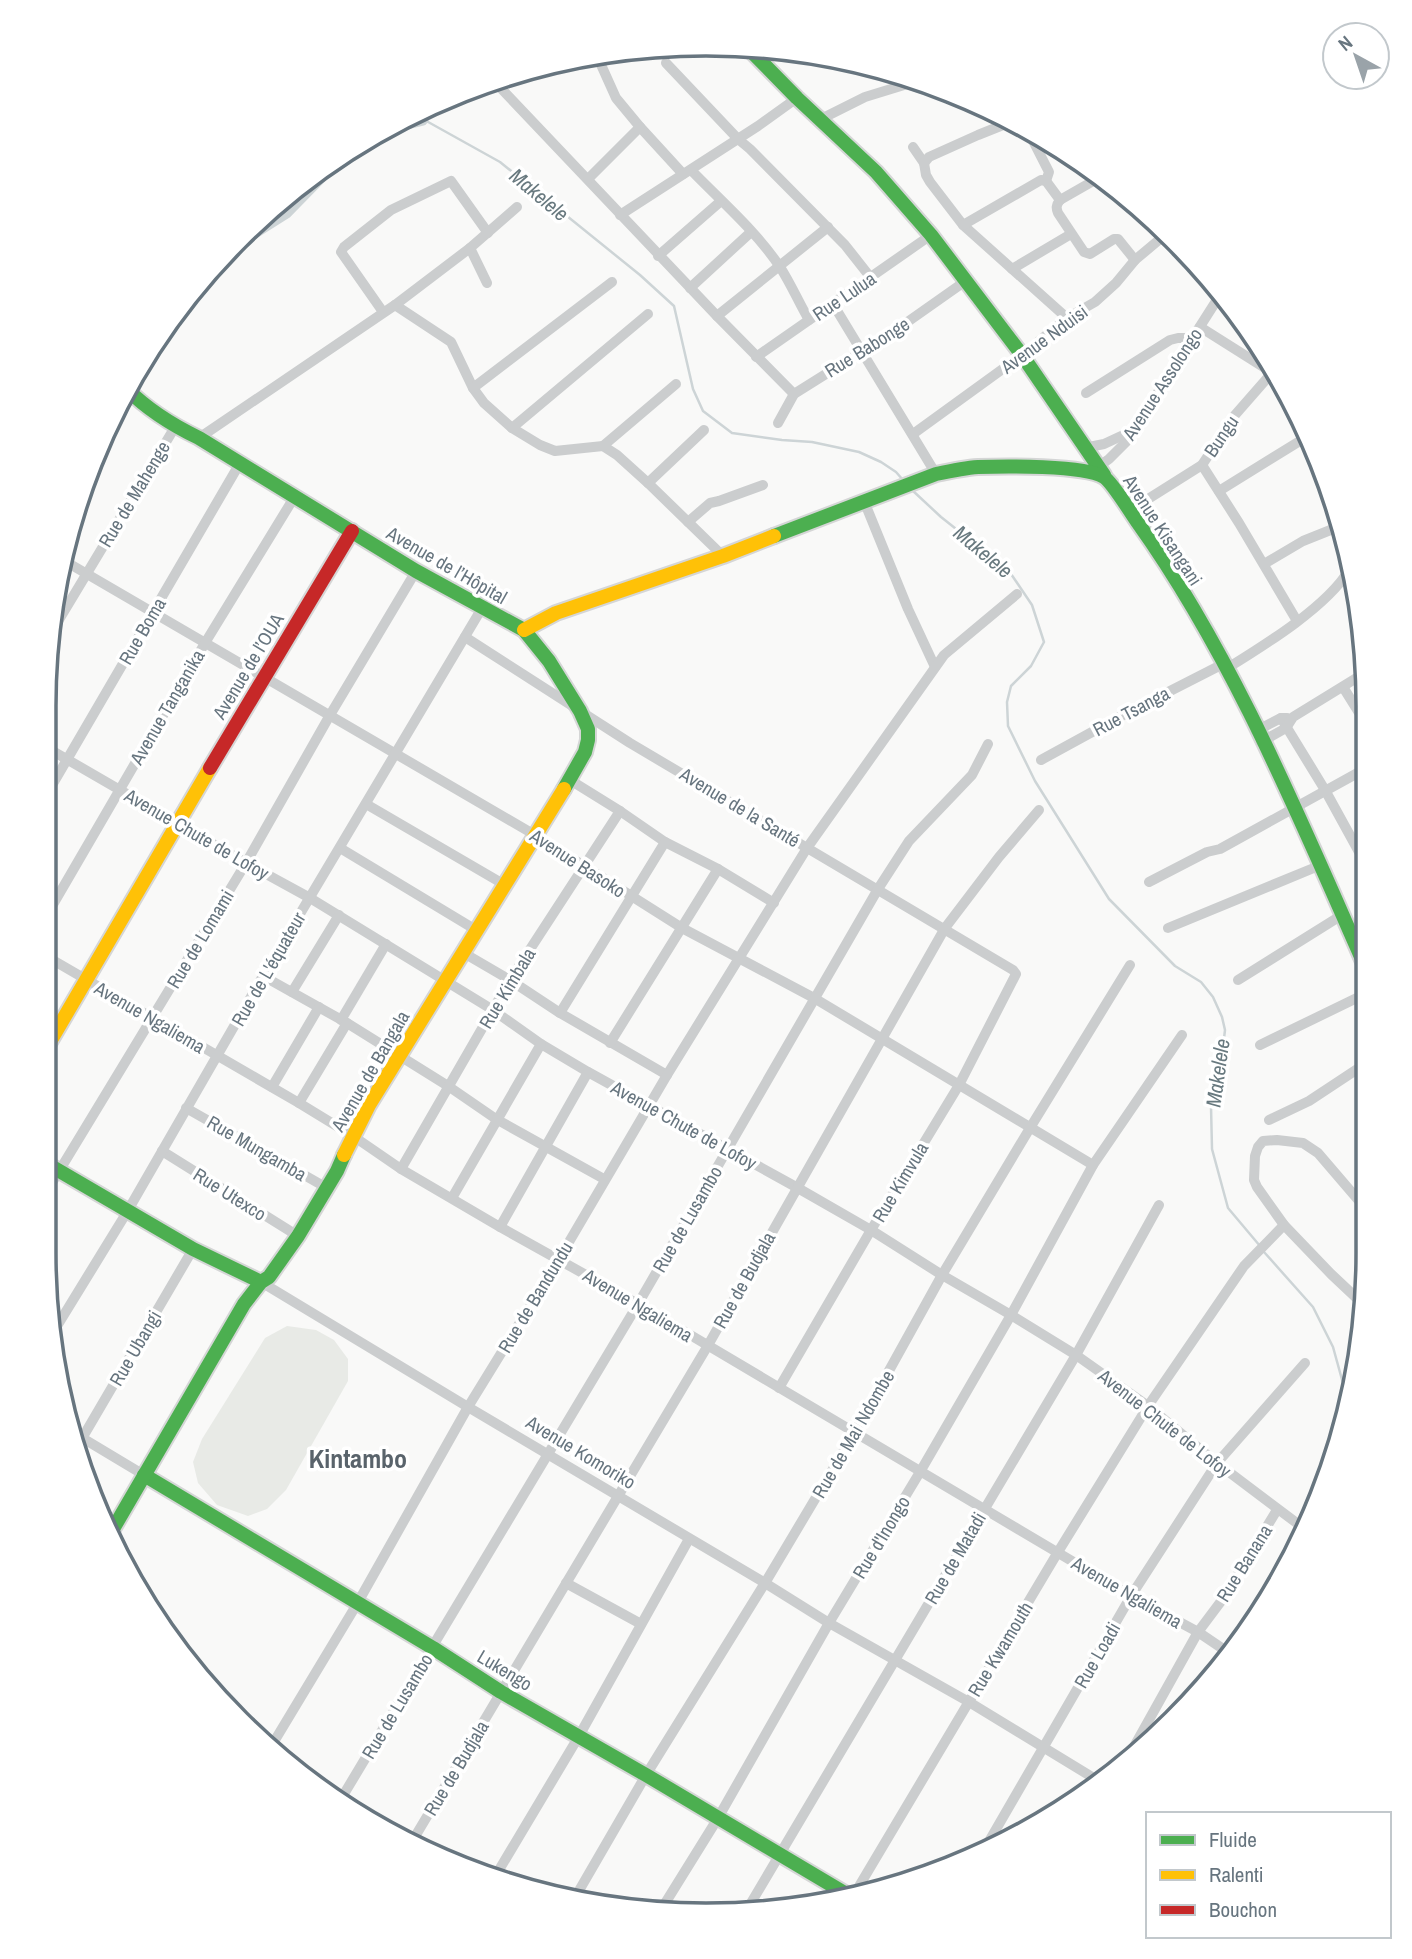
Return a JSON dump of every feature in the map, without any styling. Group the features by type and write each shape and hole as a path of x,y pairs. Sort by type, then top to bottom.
{"street":[{"path":"758,58 876,172 931,235 1022,355 1101,472"},
{"path":"666,63 738,139 828,227 871,278"},
{"path":"601,65 616,98 640,127 721,201 780,267 809,320"},
{"path":"821,118 864,97 901,86"},
{"path":"501,89 794,394"},
{"path":"620,215 797,98"},
{"path":"588,179 640,127"},
{"path":"924,163 929,157 1000,127"},
{"path":"1036,146 1049,172 1046,181"},
{"path":"913,147 924,163 930,182 963,225 1067,318"},
{"path":"963,225 1041,180 1046,181 1060,200"},
{"path":"383,312 341,252 391,210 451,181 488,233"},
{"path":"1091,182 1060,200 1056,208 1087,254 1118,239 1135,260"},
{"path":"659,256 721,201"},
{"path":"198,438 395,305 470,248 517,206"},
{"path":"717,316 828,227"},
{"path":"690,288 751,232"},
{"path":"1012,269 1071,234"},
{"name":"Rue Lulua","path":"756,356 931,235"},
{"name":"Avenue Nduisi","path":"913,434 1022,355 1067,318 1095,302 1116,283 1135,260 1159,240"},
{"path":"470,248 487,283"},
{"name":"Rue Babonge","path":"778,423 794,394 896,330 967,280"},
{"path":"473,388 612,282"},
{"name":"Avenue Assolongo","path":"1101,472 1135,429 1216,302"},
{"path":"833,304 913,434 930,477"},
{"path":"395,305 451,342 473,388 484,403 512,428 555,451 603,446 676,384"},
{"path":"512,428 648,314"},
{"path":"1200,327 1258,363"},
{"path":"1086,393 1170,340 1192,338"},
{"name":"Bungu","path":"1129,511 1202,465 1235,415 1267,378"},
{"path":"135,397 175,426 352,531"},
{"name":"Rue de Mahenge","path":"63,612 175,426"},
{"path":"1084,448 1104,444 1135,429"},
{"path":"648,483 704,430"},
{"path":"1219,491 1300,441"},
{"path":"603,446 648,483 723,556"},
{"name":"Rue Boma","path":"56,778 240,463"},
{"path":"1202,465 1265,564 1297,621"},
{"name":"Avenue Kisangani","path":"524,630 556,612 723,556 930,477 977,467 1081,469 1101,472 1154,546 1224,667 1321,864 1356,946"},
{"path":"688,522 710,503 763,485"},
{"name":"Avenue Tanganika","path":"56,899 205,643 295,496"},
{"path":"864,500 908,609 935,667"},
{"path":"1265,564 1303,541 1332,530"},
{"name":"Avenue de l’Hôpital","path":"352,531 416,571 524,630"},
{"name":"Avenue de l’OUA","path":"56,1032 263,677 352,531"},
{"name":"Avenue Basoko","path":"71,565 535,835 682,928 814,998 1093,1165"},
{"name":"Rue de Lomami","path":"56,1176 246,863 416,571"},
{"name":"Rue Tsanga","path":"1041,760 1133,709 1224,667 1297,621 1340,585 1344,579"},
{"name":"Rue de Bandundu","path":"275,1740 604,1179 807,848 944,655 1017,594"},
{"name":"Rue de L'équateur","path":"60,1321 482,608"},
{"name":"Avenue de Bangala","path":"116,1524 244,1304 261,1282 269,1277 298,1236 399,1056 585,752 588,729 580,711 545,655 524,630"},
{"name":"Avenue de la Santé","path":"465,637 580,711 945,928 1016,974"},
{"path":"1259,736 1355,679"},
{"path":"1343,687 1356,708"},
{"path":"1283,723 1356,845"},
{"name":"Rue de Lusambo","path":"345,1793 638,1304 878,889 915,834 972,775 988,744"},
{"name":"Avenue Chute de Lofoy","path":"56,753 339,915 587,1072 796,1187 1012,1315 1076,1355 1148,1406 1297,1524"},
{"path":"1149,882 1207,852 1220,849 1356,774"},
{"path":"570,780 666,842 774,903"},
{"path":"366,804 505,885"},
{"name":"Rue de Budjala","path":"416,1835 707,1347 945,928 1039,810"},
{"name":"Rue Kimbala","path":"401,1169 510,980 620,811"},
{"path":"560,1013 666,842"},
{"path":"341,848 475,930"},
{"path":"1168,928 1321,864"},
{"path":"610,1043 718,869"},
{"path":"292,992 339,915"},
{"path":"1238,980 1342,915"},
{"path":"299,1103 386,944"},
{"path":"462,952 667,1075"},
{"name":"Avenue Ngaliema","path":"56,962 299,1103 401,1169 638,1304 1222,1648"},
{"name":"Rue de Mai Ndombe","path":"579,1891 646,1775 855,1432 942,1275 1130,965"},
{"name":"Rue Kimvula","path":"779,1388 870,1230 959,1085 1016,974"},
{"path":"263,976 344,1022 496,1119 604,1179"},
{"path":"1260,1045 1356,998"},
{"path":"272,1087 319,1007"},
{"name":"Rue d'Inongo","path":"666,1902 718,1818 829,1623 1012,1315 1093,1165 1182,1035"},
{"path":"452,1198 541,1044"},
{"path":"1269,1120 1309,1101 1356,1070"},
{"path":"500,1227 587,1072"},
{"name":"Rue Mungamba","path":"186,1108 327,1188"},
{"path":"1355,1297 1284,1224 1256,1187 1255,1156 1258,1147 1263,1141 1277,1140 1311,1146 1356,1197"},
{"name":"Rue Utexco","path":"162,1151 298,1236"},
{"name":"Avenue Komoriko","path":"56,1169 193,1249 261,1282 468,1408 1091,1776"},
{"name":"Rue de Matadi","path":"752,1902 1076,1355 1159,1205"},
{"name":"Rue Kwamouth","path":"860,1884 1148,1406 1244,1266 1284,1224"},
{"name":"Rue Ubangi","path":"83,1437 193,1249"},
{"name":"Rue Loadi","path":"992,1837 1131,1596 1217,1463 1305,1363"},
{"path":"85,1445 144,1475"},
{"name":"Lukengo","path":"144,1475 433,1648 501,1692 839,1890"},
{"name":"Rue Banana","path":"1138,1739 1198,1632 1222,1600 1277,1510"},
{"path":"499,1870 579,1736 689,1539"},
{"path":"566,1583 641,1624"}],"shaded area":[{"path":"287,1326 316,1330 334,1340 348,1359 348,1381 286,1490 267,1509 248,1516 217,1505 198,1483 193,1462 202,1439 265,1338"}],"waterway":[{"name":"Makelele","path":"425,120 500,162 640,275 674,306 693,389 703,411 732,433 812,442 859,452 881,462 903,480"},
{"path":"282,213 288,208"},
{"name":"Makelele","path":"912,490 941,517 1009,571 1032,605 1044,642 1031,666 1011,686 1007,702 1008,726 1035,781 1109,899 1175,966 1201,982 1213,997 1225,1030 1220,1072 1211,1106 1212,1149 1228,1208 1260,1246"},
{"name":"Makelele","path":"1264,1252 1313,1307 1333,1347 1343,1384"}],"traffic: fast":[{"path":"758,58 876,172 931,235 1022,355 1104,475"},
{"path":"135,396 170,422 416,571 524,630 549,661 588,729 585,752 564,789"},
{"path":"774,536 936,474 957,470 1005,466 1043,467 1079,470 1104,477 1172,574 1234,682 1289,795 1356,946"},
{"path":"116,1524 244,1304 261,1282 269,1277 298,1236 344,1155"},
{"path":"56,1169 193,1249 261,1282"},
{"path":"144,1475 433,1648 501,1692 839,1890"}],"traffic: slow":[{"path":"524,630 556,613 774,536"},
{"path":"56,1031 210,768"},
{"path":"344,1155 369,1105 564,789"}],"traffic: jam":[{"path":"210,768 352,531"}],"district":[{"name":"Kintambo","path":"358,1459"}]}
